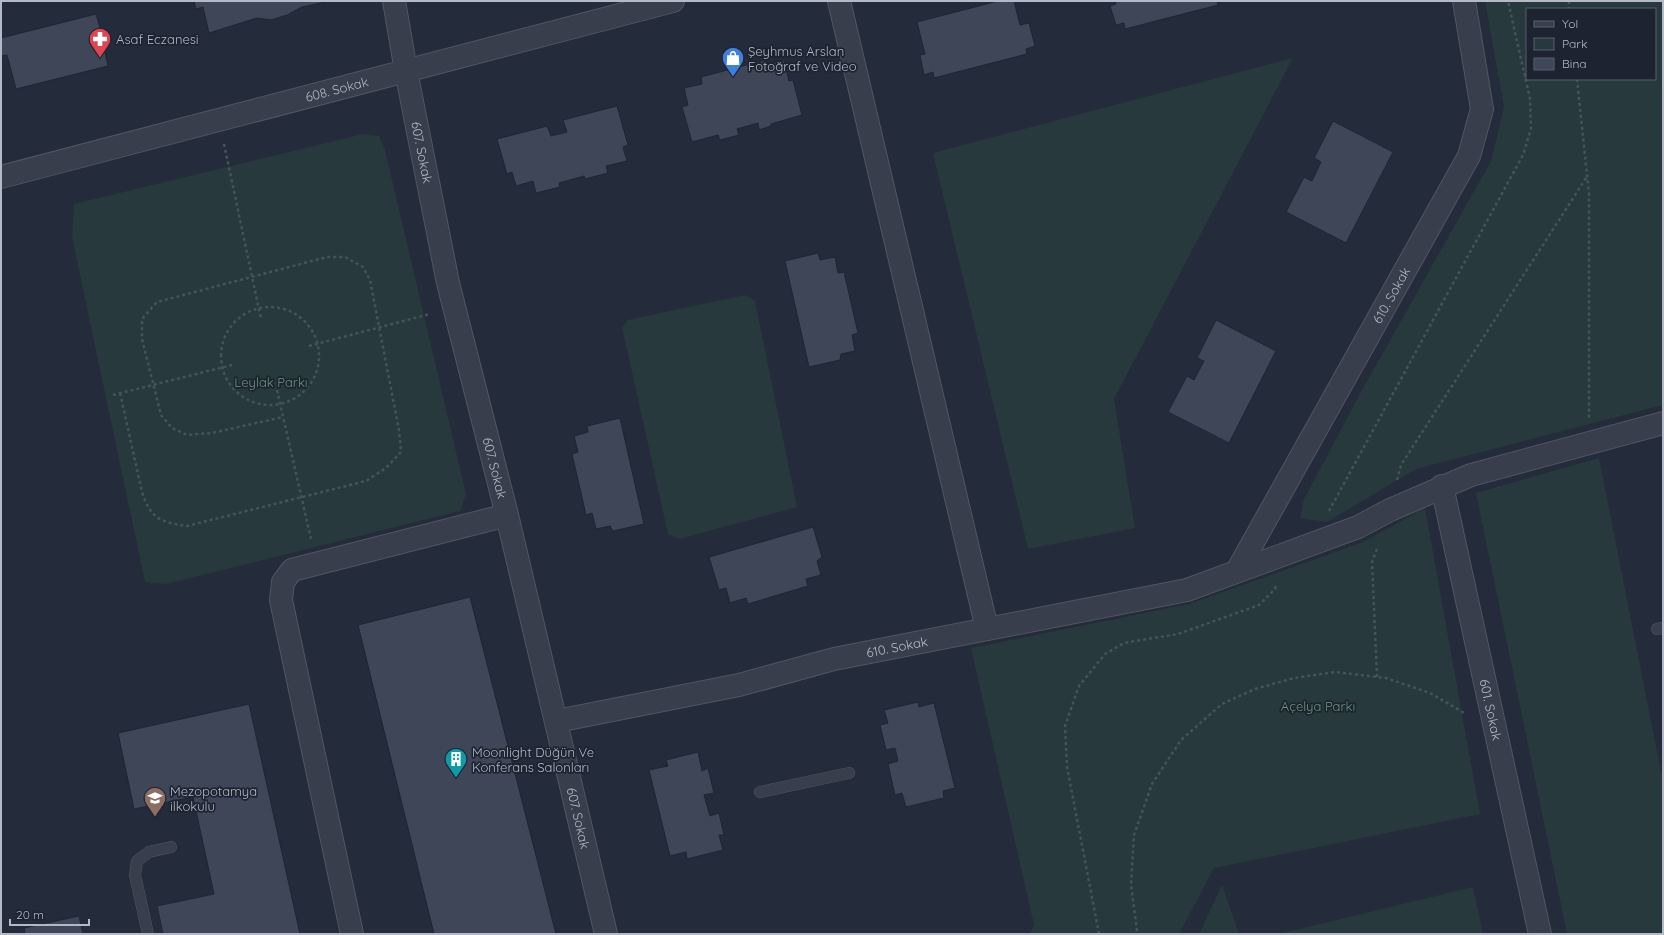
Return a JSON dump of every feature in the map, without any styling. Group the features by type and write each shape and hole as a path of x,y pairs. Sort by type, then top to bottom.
{"street":[{"name":"607. Sokak","path":"394,1 406,71 454,308 508,515 606,934"},
{"name":"608. Sokak","path":"1,177 673,1"},
{"path":"839,1 987,629"},
{"name":"610. Sokak","path":"1237,571 1468,156 1482,109 1464,1"},
{"name":"610. Sokak","path":"557,721 739,685 834,659 1187,590 1358,527 1390,510 1442,486 1472,475 1663,423"},
{"name":"601. Sokak","path":"1442,486 1540,934"},
{"path":"352,934 281,600 282,582 292,570 508,515"}],"lane":[{"path":"760,792 849,773"},
{"path":"148,934 135,875 136,861 149,852 171,847"}],"path":[{"path":"1311,544 1523,155 1531,129 1530,99 1508,1"},
{"path":"1577,80 1589,194 1590,442"},
{"path":"219,120 251,276 262,319"},
{"path":"1377,677 1372,562 1390,510 1401,466 1588,175"},
{"path":"120,393 142,492 147,507 160,520 166,523 187,526 366,481 386,468 401,452 399,430 370,280 363,266 345,257 327,257 157,302 142,319 142,339 161,415 172,428 187,435 212,434 283,417"},
{"path":"274,306 288,310 302,318 312,330 318,344 319,359 316,375 307,388 295,398 280,404 265,405 250,402 237,393 227,382 221,367 220,352 224,336 232,323 244,313 258,307 274,306"},
{"path":"309,346 454,308"},
{"path":"113,395 232,365"},
{"path":"277,390 312,542"},
{"path":"1099,934 1067,767 1065,726 1079,686 1105,654 1124,643 1178,634 1259,605 1275,588 1286,553"},
{"path":"1137,931 1131,885 1134,835 1152,784 1181,740 1222,704 1255,689 1294,678 1336,672 1386,678 1430,693 1496,731"}],"green space":[{"path":"1485,1 1663,1 1663,405 1416,469 1327,522 1300,518 1304,499 1361,392 1491,161 1504,107"},
{"path":"1293,58 1114,399 1135,528 1028,549 933,153"},
{"name":"Leylak Parkı","path":"363,134 379,136 385,150 466,494 460,511 166,584 145,582 72,237 74,204"},
{"path":"745,295 755,301 797,507 679,539 668,534 622,327 628,320"},
{"path":"1599,458 1663,782 1663,934 1567,934 1476,493"},
{"name":"Açelya Parkı","path":"1425,508 1480,814 1214,868 1179,934 1030,934 1034,925 971,648 1189,604 1363,542"},
{"path":"1222,885 1239,934 1199,934"},
{"path":"1473,887 1483,934 1279,934"}],"building":[{"path":"194,1 330,1 302,7 287,15 271,20 257,18 209,33 203,7 196,9"},
{"path":"998,1 1014,1 1020,25 1029,23 1035,46 1026,49 1027,54 934,78 933,72 924,75 920,55 925,54 917,22"},
{"path":"1115,1 1217,1 1218,5 1125,29 1124,23 1116,25 1110,6 1116,4"},
{"path":"96,14 101,32 107,30 110,41 103,43 108,66 16,89 7,55 1,56 1,38"},
{"path":"765,60 767,65 784,60 789,81 793,80 802,115 771,124 771,126 759,130 758,123 737,129 739,135 720,140 718,135 692,142 682,107 688,105 684,88 702,84 701,77"},
{"path":"617,106 628,145 623,147 627,161 606,166 608,173 585,179 584,176 559,183 560,187 536,193 533,181 516,186 512,172 507,174 497,139 547,126 551,136 567,132 563,120"},
{"path":"1333,121 1393,152 1346,243 1286,212 1304,177 1312,181 1321,162 1314,158"},
{"path":"818,253 820,260 835,257 838,273 844,272 858,333 852,335 855,351 841,354 840,360 809,367 785,261"},
{"path":"1216,320 1276,351 1229,443 1168,412 1187,376 1194,380 1204,361 1197,358"},
{"path":"620,418 644,524 613,531 610,526 596,529 592,513 586,515 572,454 578,452 574,436 588,432 587,426"},
{"path":"813,527 822,557 817,561 821,575 806,579 808,586 748,604 746,598 730,603 726,588 719,590 709,557"},
{"name":"Moonlight Düğün Ve Konferans Salonları","path":"470,597 556,934 434,934 358,625"},
{"path":"918,702 919,707 934,703 955,788 943,791 944,798 906,807 902,793 895,795 888,764 898,761 895,748 886,750 880,725 888,723 884,710"},
{"path":"249,704 300,934 163,934 157,906 214,894 193,797 134,809 118,733"},
{"path":"698,752 702,771 708,768 714,793 704,795 710,816 719,813 724,835 719,835 723,850 687,859 686,852 670,856 649,770 668,766 666,760"},
{"path":"79,916 83,934 25,934 24,928"}],"place":[{"name":"Asaf Eczanesi","path":"100,58"},
{"name":"Şeyhmus Arslan Fotoğraf ve Video","path":"733,78"},
{"name":"Moonlight Düğün Ve Konferans Salonları","path":"456,778"},
{"name":"Mezopotamya ilkokulu","path":"155,818"}]}
